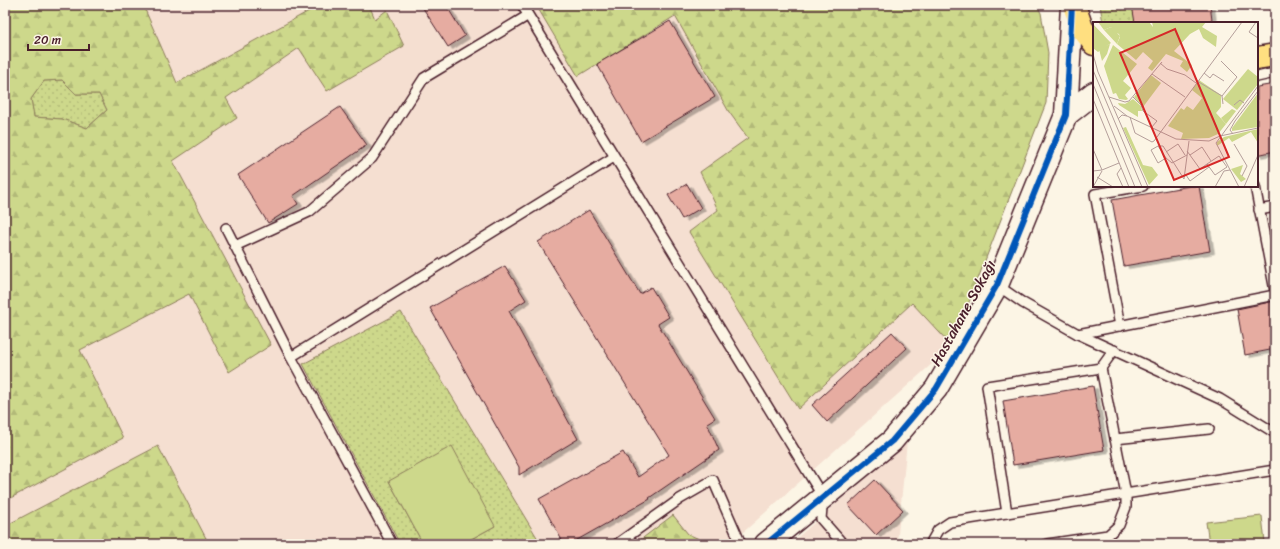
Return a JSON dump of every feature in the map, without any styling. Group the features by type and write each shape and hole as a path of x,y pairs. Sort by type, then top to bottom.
{"main road":[{"path":"1073,5 1082,28 1093,43"},
{"path":"1258,58 1275,55"}],"street":[{"name":"Hastahane Sokağı","path":"766,544 892,441 936,390 997,285 1066,115 1073,5"},
{"path":"1066,115 1093,94"}],"lane":[{"path":"522,5 527,16 823,497 821,519 843,544"},
{"path":"235,246 309,212 372,158 424,78 527,16"},
{"path":"1258,77 1275,73"},
{"path":"291,357 614,157"},
{"path":"1120,326 1095,194 1138,187"},
{"path":"1255,187 1275,291"},
{"path":"1259,210 1275,207"},
{"path":"226,228 291,357 392,544"},
{"path":"997,285 1023,303 1078,334 1220,399 1274,431"},
{"path":"1078,334 1275,295"},
{"path":"1047,544 1108,535 1119,525 1126,507 1126,494 1102,368 1114,350"},
{"path":"1007,513 987,386 1102,368"},
{"path":"1115,438 1208,429"},
{"path":"930,544 938,530 950,522 1275,470"},
{"path":"617,544 680,499 714,480 741,544"}],"shaded area":[{"path":"5,5 1037,5 1041,13 1048,53 1046,103 952,346 730,544 5,544"},
{"path":"907,441 897,544 790,544"}],"green space":[{"path":"5,5 143,5 177,83 320,5 369,5 375,19 387,10 404,46 327,91 299,48 226,98 237,118 173,161 271,345 229,372 189,294 80,350 123,438 5,501","holes":["62,80 76,94 99,94 107,110 87,128 62,119 34,117 31,99 44,81"]},
{"path":"536,5 1037,5 1041,13 1048,53 1046,103 952,346 912,303 798,409 689,232 718,210 700,172 748,138 729,112 675,16 578,76"},
{"path":"1100,5 1134,5 1138,22 1103,22"},
{"path":"62,80 76,94 99,94 107,110 87,128 62,119 34,117 31,99 44,81"},
{"path":"401,312 541,544 462,544 495,526 389,481 423,544 400,544 303,364"},
{"path":"158,446 209,544 5,544 5,526"},
{"path":"452,446 495,526 462,544 423,544 389,481"},
{"path":"673,515 688,534 699,539 705,544 635,544"},
{"path":"1262,516 1265,543 1209,544 1206,522"}],"building":[{"path":"421,5 446,5 465,36 448,47"},
{"path":"1132,5 1210,5 1212,20 1200,22 1135,22"},
{"path":"670,21 715,97 641,141 597,64"},
{"path":"1275,84 1275,151 1258,155 1258,87"},
{"path":"340,107 367,145 293,196 298,204 268,223 238,175"},
{"path":"687,184 701,208 682,219 668,195"},
{"path":"1184,187 1199,187 1210,251 1124,266 1112,200"},
{"path":"589,210 640,294 651,287 669,317 658,324 715,418 707,423 719,450 649,498 650,499 570,544 564,544 539,499 623,452 638,477 669,455 538,242"},
{"path":"505,266 526,300 509,311 578,439 519,475 519,467 430,308"},
{"path":"1275,301 1275,349 1245,355 1237,309"},
{"path":"892,332 907,348 827,422 812,405"},
{"path":"1093,386 1104,450 1013,465 1003,401"},
{"path":"875,480 903,510 876,535 848,505"}],"cycle path":[{"path":"766,544 892,441 936,389 997,285 1066,115 1072,5"}]}
